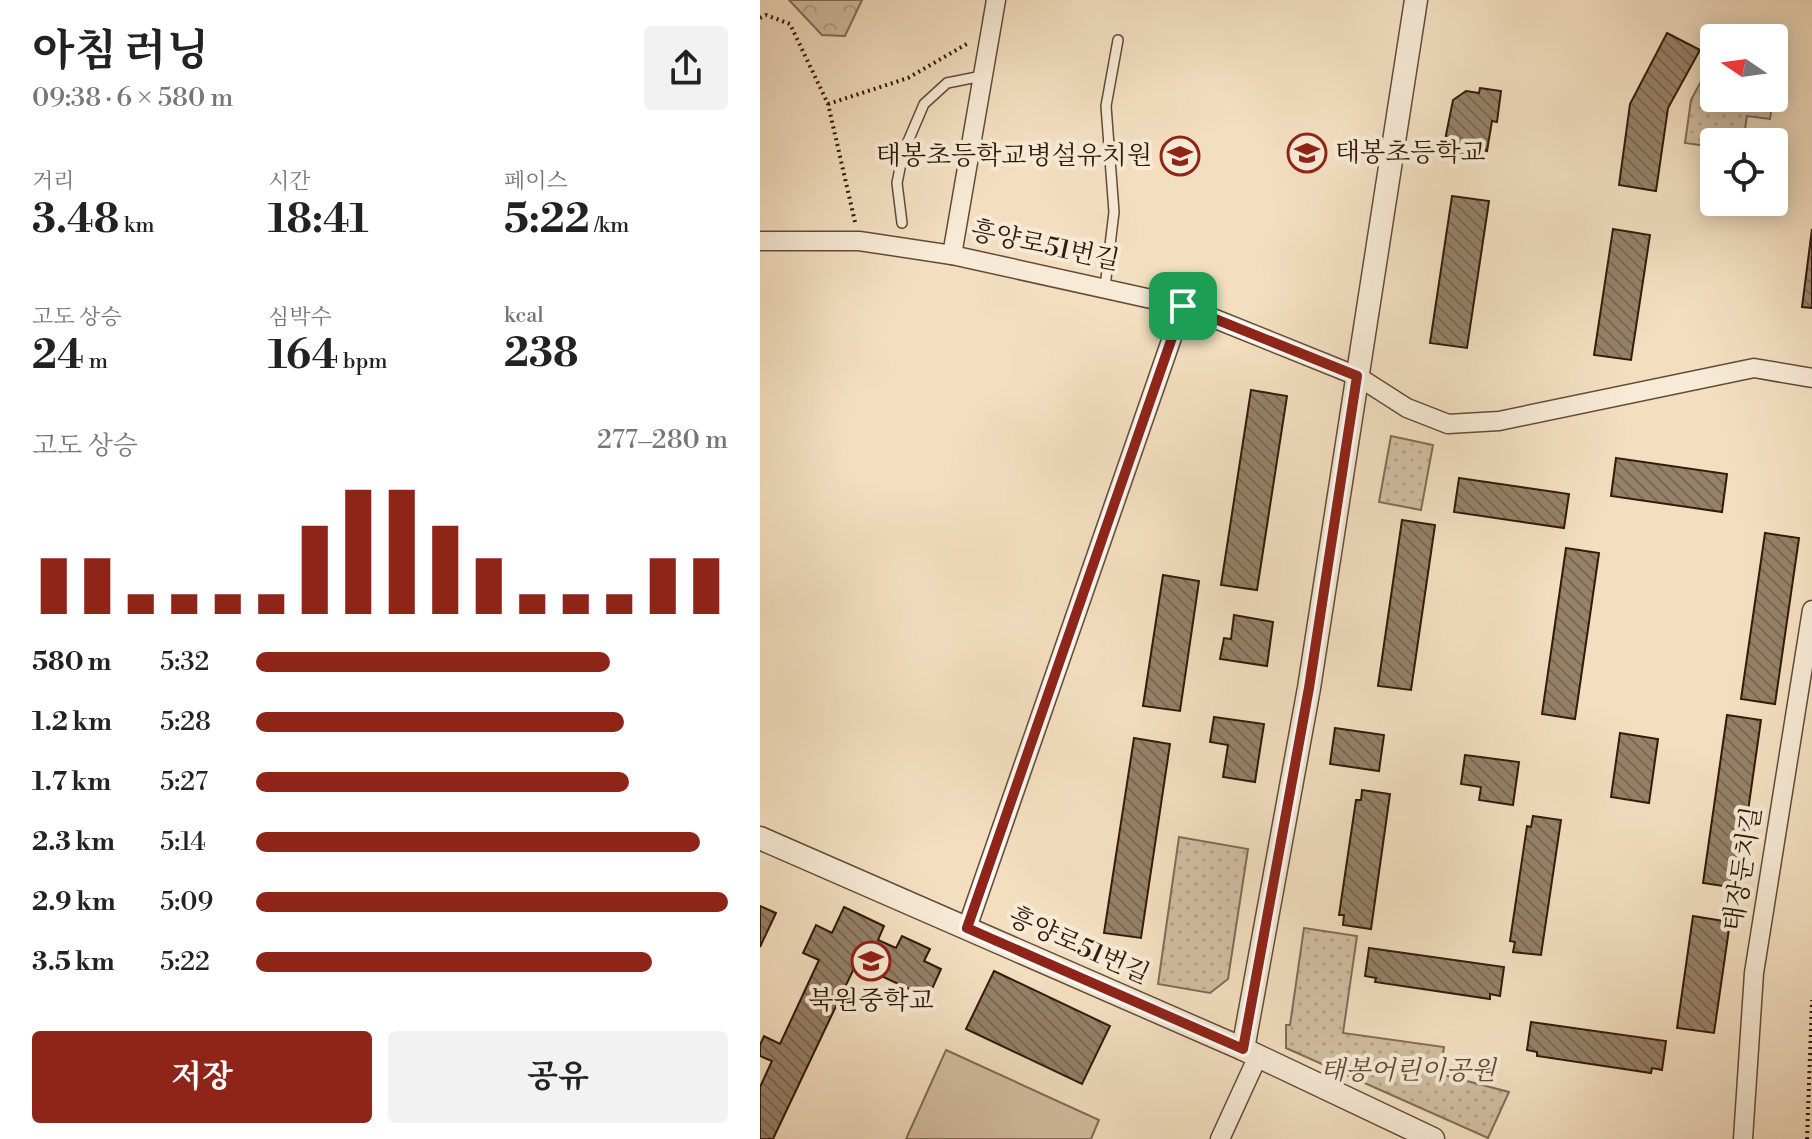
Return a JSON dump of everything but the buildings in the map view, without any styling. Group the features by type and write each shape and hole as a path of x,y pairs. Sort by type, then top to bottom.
{"street":[{"path":"952,255 996,0"},
{"path":"1220,1139 1251,1052 1416,0"},
{"name":"흥양로51번길","path":"760,241 859,241 952,255 1183,306 1357,376 1407,408 1448,424 1499,421 1754,368 1812,378"},
{"path":"967,928 1183,306"},
{"name":"태장둔치길","path":"1743,1139 1754,973 1812,610"},
{"name":"흥양로51번길","path":"760,838 1251,1052 1433,1139"}],"lane":[{"path":"1105,287 1114,212 1106,106 1118,40"},
{"path":"902,223 897,183 903,153 924,104 947,83 982,76"}],"path":[{"path":"760,18 766,15 790,24 828,104 859,241"},
{"path":"828,104 908,78 992,28"},
{"path":"1807,1139 1812,1000"}],"green space":[{"path":"789,0 862,0 845,36 822,35"},
{"path":"1700,83 1700,112 1771,112 1770,119 1747,116 1745,128 1700,128 1700,145 1685,143 1691,100"},
{"path":"1391,436 1433,445 1421,510 1379,502"},
{"path":"1179,837 1248,849 1228,979 1210,993 1158,984"},
{"name":"태봉어린이공원","path":"1304,928 1357,936 1343,1033 1444,1047 1440,1074 1509,1092 1488,1138 1286,1048 1286,1025 1290,1025"},
{"path":"946,1050 1099,1120 1091,1139 906,1139"}],"place":[{"name":"태봉초등학교","path":"1307,153"},
{"name":"태봉초등학교병설유치원","path":"1180,156"},
{"name":"북원중학교","path":"871,961"}],"route":[{"path":"1183,306 1357,376 1309,688 1243,1049 967,928 1039,728 1183,306"}]}
